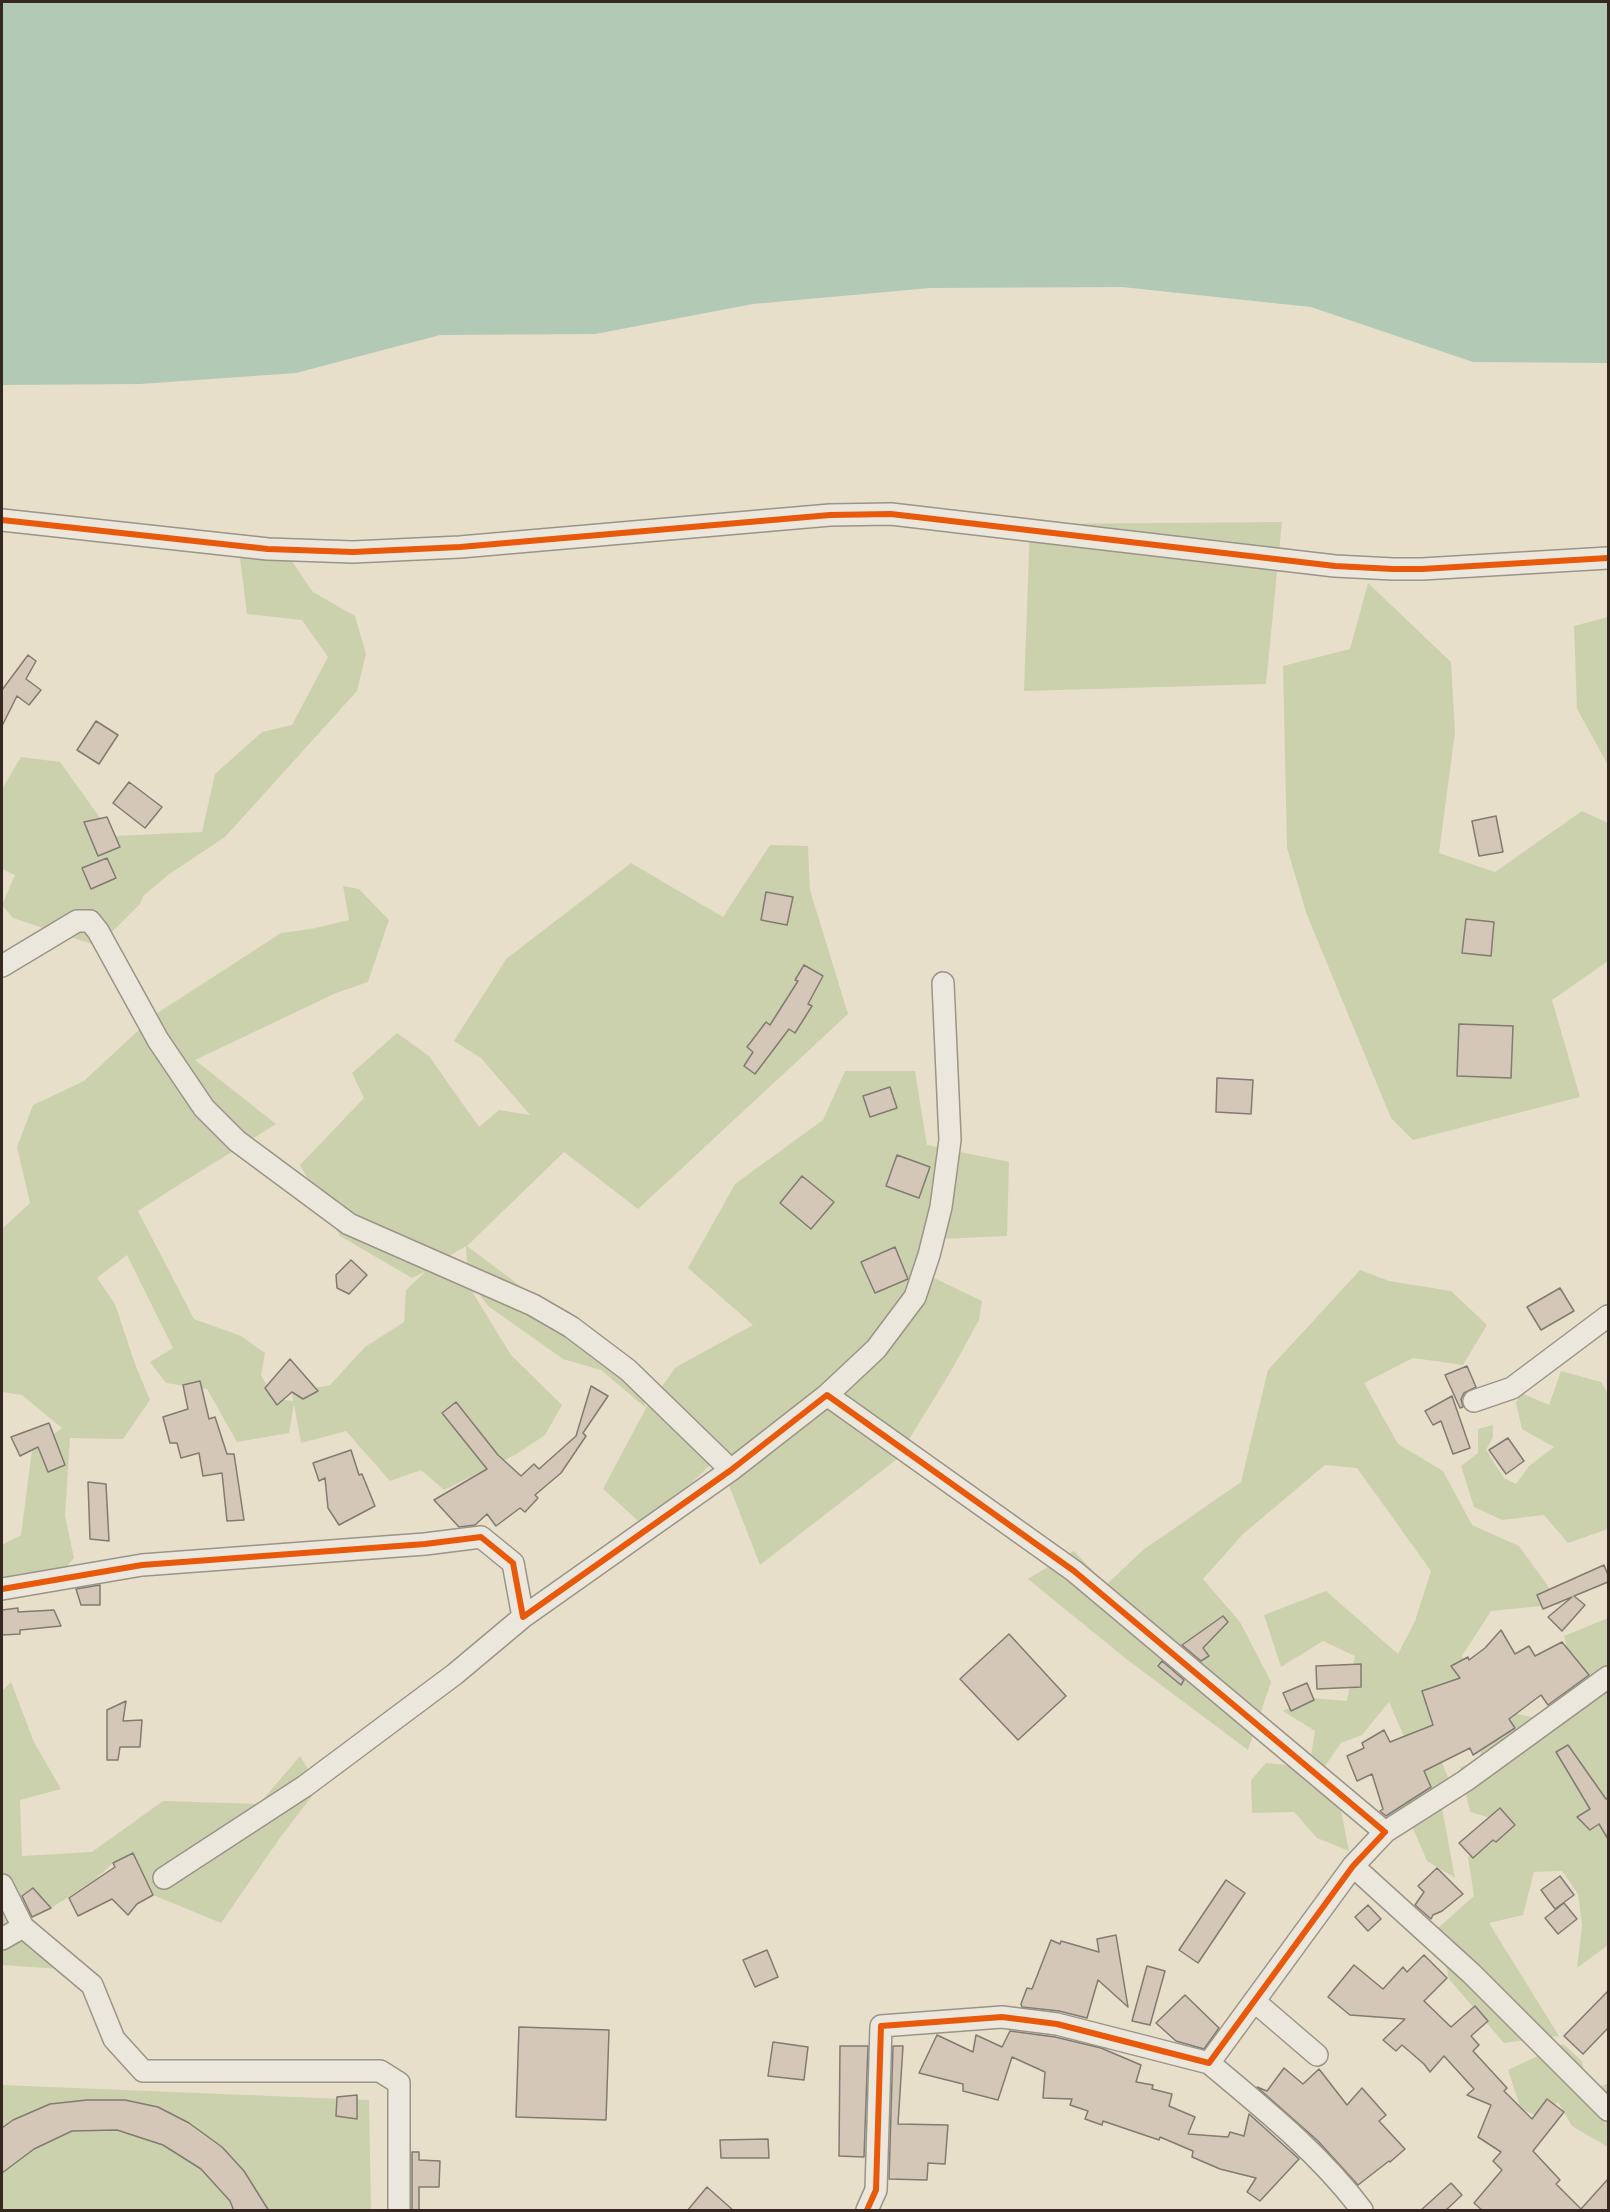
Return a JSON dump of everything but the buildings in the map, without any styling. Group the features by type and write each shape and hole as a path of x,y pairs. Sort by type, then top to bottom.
{"street":[{"path":"2,520 268,549 353,552 460,547 830,515 891,514 1346,567 1422,569 1608,558"},
{"path":"2,966 76,921 90,921 98,931 158,1040 184,1079 204,1108 237,1141 349,1224 533,1305 571,1328 628,1370 731,1470"},
{"path":"164,1878 305,1786 455,1674 523,1617 731,1470 828,1395 876,1349 915,1297 930,1254 941,1207 950,1140 942,983"},
{"path":"1474,1401 1512,1388 1608,1316"},
{"path":"828,1395 1074,1570 1385,1832"},
{"path":"2,1589 142,1565 425,1544 481,1537 513,1563 523,1617"},
{"path":"1209,2063 1353,1866 1385,1832 1465,1781 1608,1677"},
{"path":"1353,1866 1472,1974 1608,2110"},
{"path":"2,1885 23,1927 92,1985 114,2039 143,2071 380,2071 399,2083 399,2211"},
{"path":"2,1939 23,1927"},
{"path":"1254,2001 1317,2055"},
{"path":"867,2211 876,2190 881,2026 1002,2017 1057,2024 1209,2063 1295,2135 1327,2168 1362,2211"}],"shaded area":[{"path":"2,2 1608,2 1608,363 1473,362 1311,307 1122,287 930,288 753,304 595,334 440,335 296,373 140,384 2,385"},
{"path":"1282,522 1266,684 1024,691 1030,524"},
{"path":"285,551 313,592 355,616 366,654 357,691 225,837 168,875 143,896 140,904 98,946 13,918 2,905 15,875 2,869 2,789 21,757 60,762 113,836 202,832 215,774 262,732 292,725 328,657 302,620 247,614 240,558"},
{"path":"1368,583 1451,662 1455,732 1439,853 1495,872 1582,811 1608,823 1608,961 1552,1000 1580,1097 1413,1140 1391,1118 1307,915 1287,848 1283,666 1350,649"},
{"path":"1608,617 1608,765 1577,709 1574,626"},
{"path":"770,845 808,846 810,890 848,1014 638,1209 564,1152 467,1246 616,1358 638,1385 646,1408 601,1370 563,1359 488,1306 468,1279 466,1246 430,1268 462,1275 511,1355 562,1405 545,1435 515,1455 444,1490 421,1470 390,1481 346,1431 301,1443 294,1404 289,1433 237,1442 207,1389 166,1383 150,1362 173,1348 127,1255 97,1278 115,1304 150,1400 123,1439 70,1438 65,1516 74,1558 44,1592 2,1599 2,1545 21,1535 32,1450 62,1428 22,1395 2,1392 2,1229 30,1203 17,1147 33,1105 84,1081 156,1014 281,933 349,920 343,886 359,889 389,920 368,982 336,993 195,1060 276,1124 138,1211 194,1319 241,1336 265,1353 261,1375 275,1399 293,1401 292,1393 330,1385 365,1347 404,1322 406,1290 426,1271 412,1278 340,1236 300,1165 364,1098 352,1073 397,1033 429,1056 479,1127 499,1110 530,1115 481,1058 454,1041 506,959 631,863 723,917"},
{"path":"845,1071 915,1071 927,1145 1009,1162 1007,1236 940,1239 930,1276 982,1301 979,1320 897,1459 760,1565 718,1457 646,1528 603,1489 646,1408 676,1367 753,1325 688,1268 735,1184 823,1120"},
{"path":"1360,1270 1389,1281 1451,1291 1487,1325 1463,1365 1413,1358 1364,1383 1398,1444 1443,1471 1472,1525 1519,1546 1561,1604 1491,1611 1462,1656 1494,1709 1536,1718 1577,1683 1564,1636 1608,1618 1608,1945 1577,1968 1582,1926 1578,1894 1562,1871 1534,1872 1523,1915 1489,1923 1559,2036 1504,2043 1449,1979 1438,1928 1474,1896 1468,1857 1489,1836 1514,1825 1470,1812 1460,1767 1481,1761 1479,1720 1430,1733 1449,1780 1442,1808 1455,1878 1427,1861 1406,1812 1409,1748 1389,1702 1362,1735 1341,1743 1311,1786 1340,1805 1349,1851 1317,1838 1294,1812 1252,1813 1251,1780 1266,1763 1309,1767 1315,1731 1283,1711 1311,1698 1347,1701 1355,1656 1323,1641 1281,1667 1264,1615 1326,1591 1398,1654 1415,1621 1431,1571 1357,1468 1325,1465 1243,1534 1203,1579 1240,1622 1271,1682 1248,1750 1125,1658 1028,1579 1074,1551 1106,1585 1143,1550 1241,1482 1268,1370"},
{"path":"1561,1371 1601,1382 1608,1394 1608,1529 1568,1543 1544,1515 1502,1520 1474,1507 1461,1466 1478,1453 1478,1429 1493,1425 1493,1437 1486,1450 1504,1478 1516,1484 1529,1466 1554,1447 1522,1429 1516,1403 1521,1393 1549,1405"},
{"path":"11,1682 34,1742 61,1789 20,1800 22,1856 92,1852 163,1801 259,1804 300,1756 319,1787 282,1835 221,1923 153,1895 133,1853 113,1863 92,1882 51,1908 33,1888 5,1909 60,1969 2,1965 2,1691"},
{"path":"1563,2044 1582,2061 1587,2089 1608,2084 1608,2147 1572,2126 1558,2102 1535,2115 1521,2109 1508,2070"},
{"path":"2,2085 369,2100 371,2210 2,2210"}],"cycle path":[{"path":"2,520 268,549 353,552 460,547 830,515 891,514 1335,566 1422,569 1608,558"},
{"path":"2,1589 142,1565 425,1544 481,1537 513,1563 523,1617 731,1470 827,1395 1074,1571 1385,1832 1353,1866 1209,2063 1057,2024 1002,2017 881,2026 876,2190 867,2210"}]}
